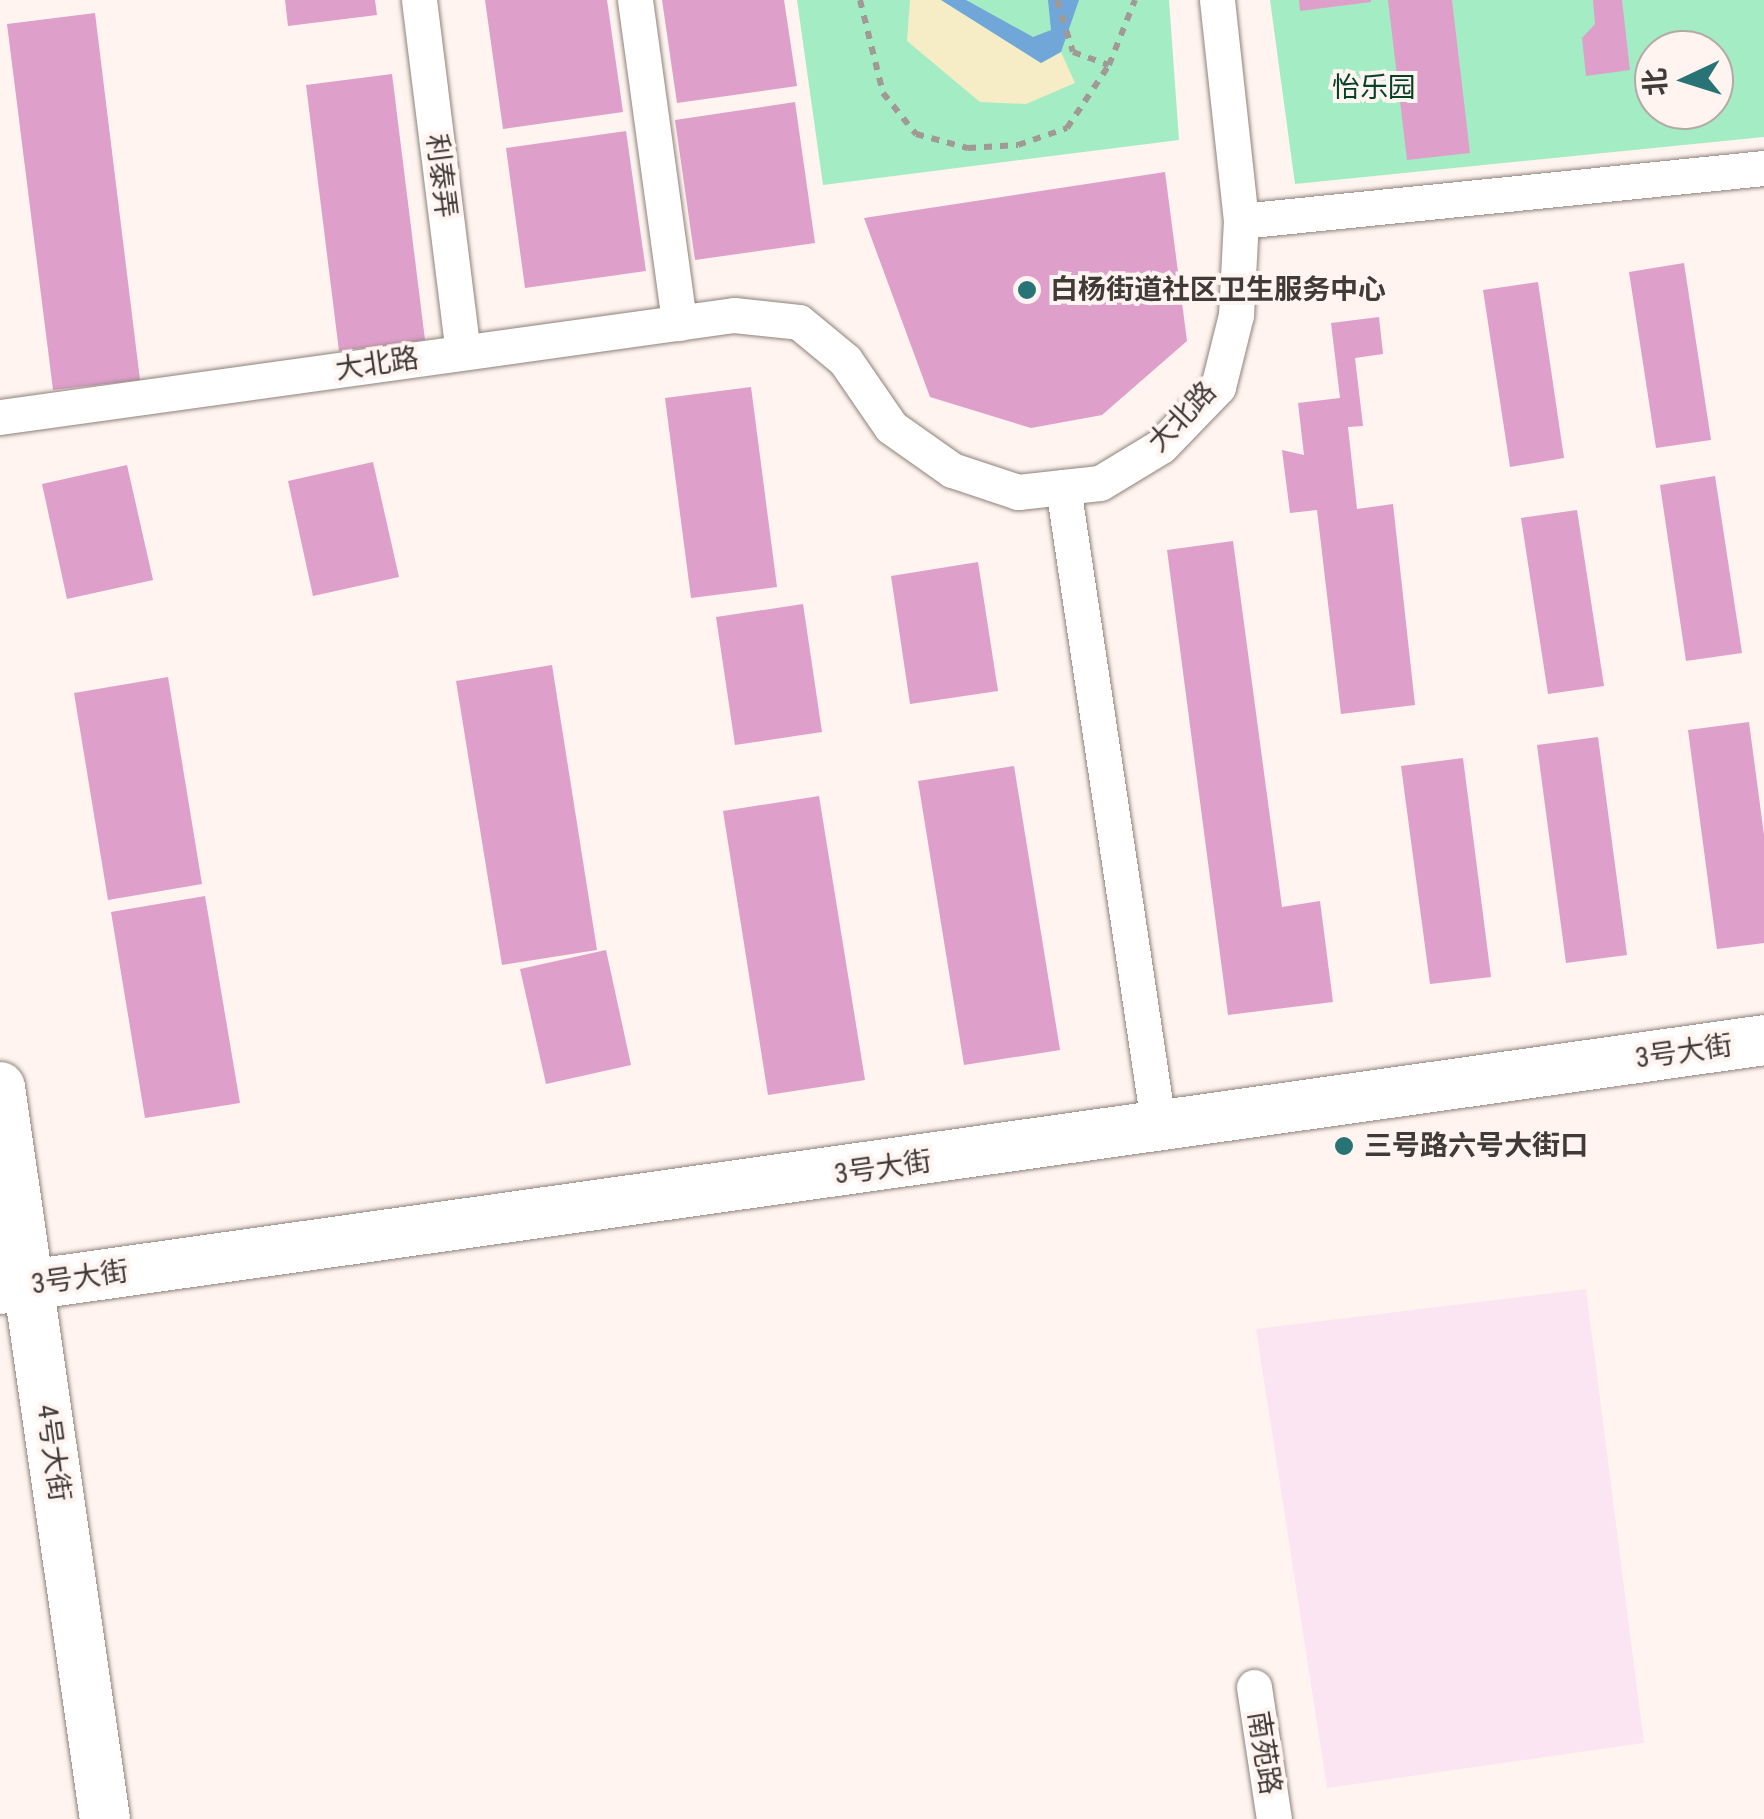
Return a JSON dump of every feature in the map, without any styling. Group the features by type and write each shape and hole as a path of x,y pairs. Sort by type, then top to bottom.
{"street":[{"name":"利泰弄","path":"418,0 463,352"},
{"path":"635,0 679,323"},
{"name":"大北路","path":"0,417 734,315 799,322 845,360 891,427 952,470 1018,492 1100,483 1160,446 1218,386 1236,315 1241,221 1218,0"},
{"path":"1241,221 1764,168"},
{"path":"1063,486 1159,1129"},
{"name":"3号大街","path":"14,1287 1159,1129 1764,1040"},
{"name":"4号大街","path":"0,1087 14,1287 105,1819"},
{"name":"南苑路","path":"1254,1688 1274,1819"}],"path":[{"path":"860,0 883,92 916,134 968,148 1018,145 1067,128 1109,65 1134,0"},
{"path":"1058,0 1072,52 1109,65"}],"shaded area":[{"path":"1586,1289 1644,1743 1327,1788 1256,1329"}],"green space":[{"path":"797,0 1169,0 1179,140 823,185"},
{"name":"怡乐园","path":"1270,0 1764,0 1764,137 1295,184"}],"sand":[{"path":"910,0 941,0 1041,63 1061,52 1075,83 1026,104 980,102 907,41"}],"water":[{"path":"941,0 966,0 1033,37 1051,30 1048,0 1079,0 1061,52 1041,63"}],"building":[{"path":"285,0 375,0 377,15 288,26"},
{"path":"485,0 607,0 623,112 503,129"},
{"path":"662,0 784,0 797,86 677,103"},
{"path":"1299,0 1371,0 1371,2 1300,11"},
{"path":"1388,0 1452,0 1470,153 1407,160"},
{"path":"1593,0 1622,0 1630,70 1586,76 1582,38 1595,24"},
{"path":"95,13 140,380 53,390 7,24"},
{"path":"392,74 425,340 339,351 306,85"},
{"path":"795,102 815,243 695,260 675,120"},
{"path":"626,131 646,271 525,288 506,148"},
{"name":"白杨街道社区卫生服务中心","path":"1165,172 1187,341 1102,415 1031,428 930,397 864,218"},
{"path":"1684,263 1711,440 1656,448 1629,272"},
{"path":"1538,282 1564,458 1510,467 1483,290"},
{"path":"1379,317 1383,354 1355,358 1363,426 1348,427 1357,509 1393,504 1415,705 1341,714 1317,510 1290,513 1282,450 1304,455 1298,403 1340,398 1331,323"},
{"path":"751,387 777,587 691,598 665,398"},
{"path":"373,462 399,577 313,596 288,481"},
{"path":"127,465 153,580 67,599 42,484"},
{"path":"1715,476 1742,653 1686,661 1660,485"},
{"path":"1577,510 1604,686 1548,694 1521,518"},
{"path":"1233,541 1282,907 1320,901 1333,1002 1228,1015 1167,550"},
{"path":"978,562 998,691 910,704 891,576"},
{"path":"803,604 822,732 735,745 716,617"},
{"path":"552,665 597,950 502,965 456,681"},
{"path":"168,677 202,884 108,900 74,693"},
{"path":"1749,722 1764,835 1764,943 1717,949 1688,730"},
{"path":"1598,737 1627,955 1566,963 1537,745"},
{"path":"1463,758 1491,977 1430,984 1401,766"},
{"path":"1014,766 1060,1050 964,1065 918,781"},
{"path":"819,796 865,1080 768,1095 723,811"},
{"path":"205,896 240,1103 145,1118 111,912"},
{"path":"606,950 631,1065 546,1084 520,969"}],"place":[{"name":"白杨街道社区卫生服务中心","path":"1027,290"},
{"name":"三号路六号大街口","path":"1344,1146"}]}
